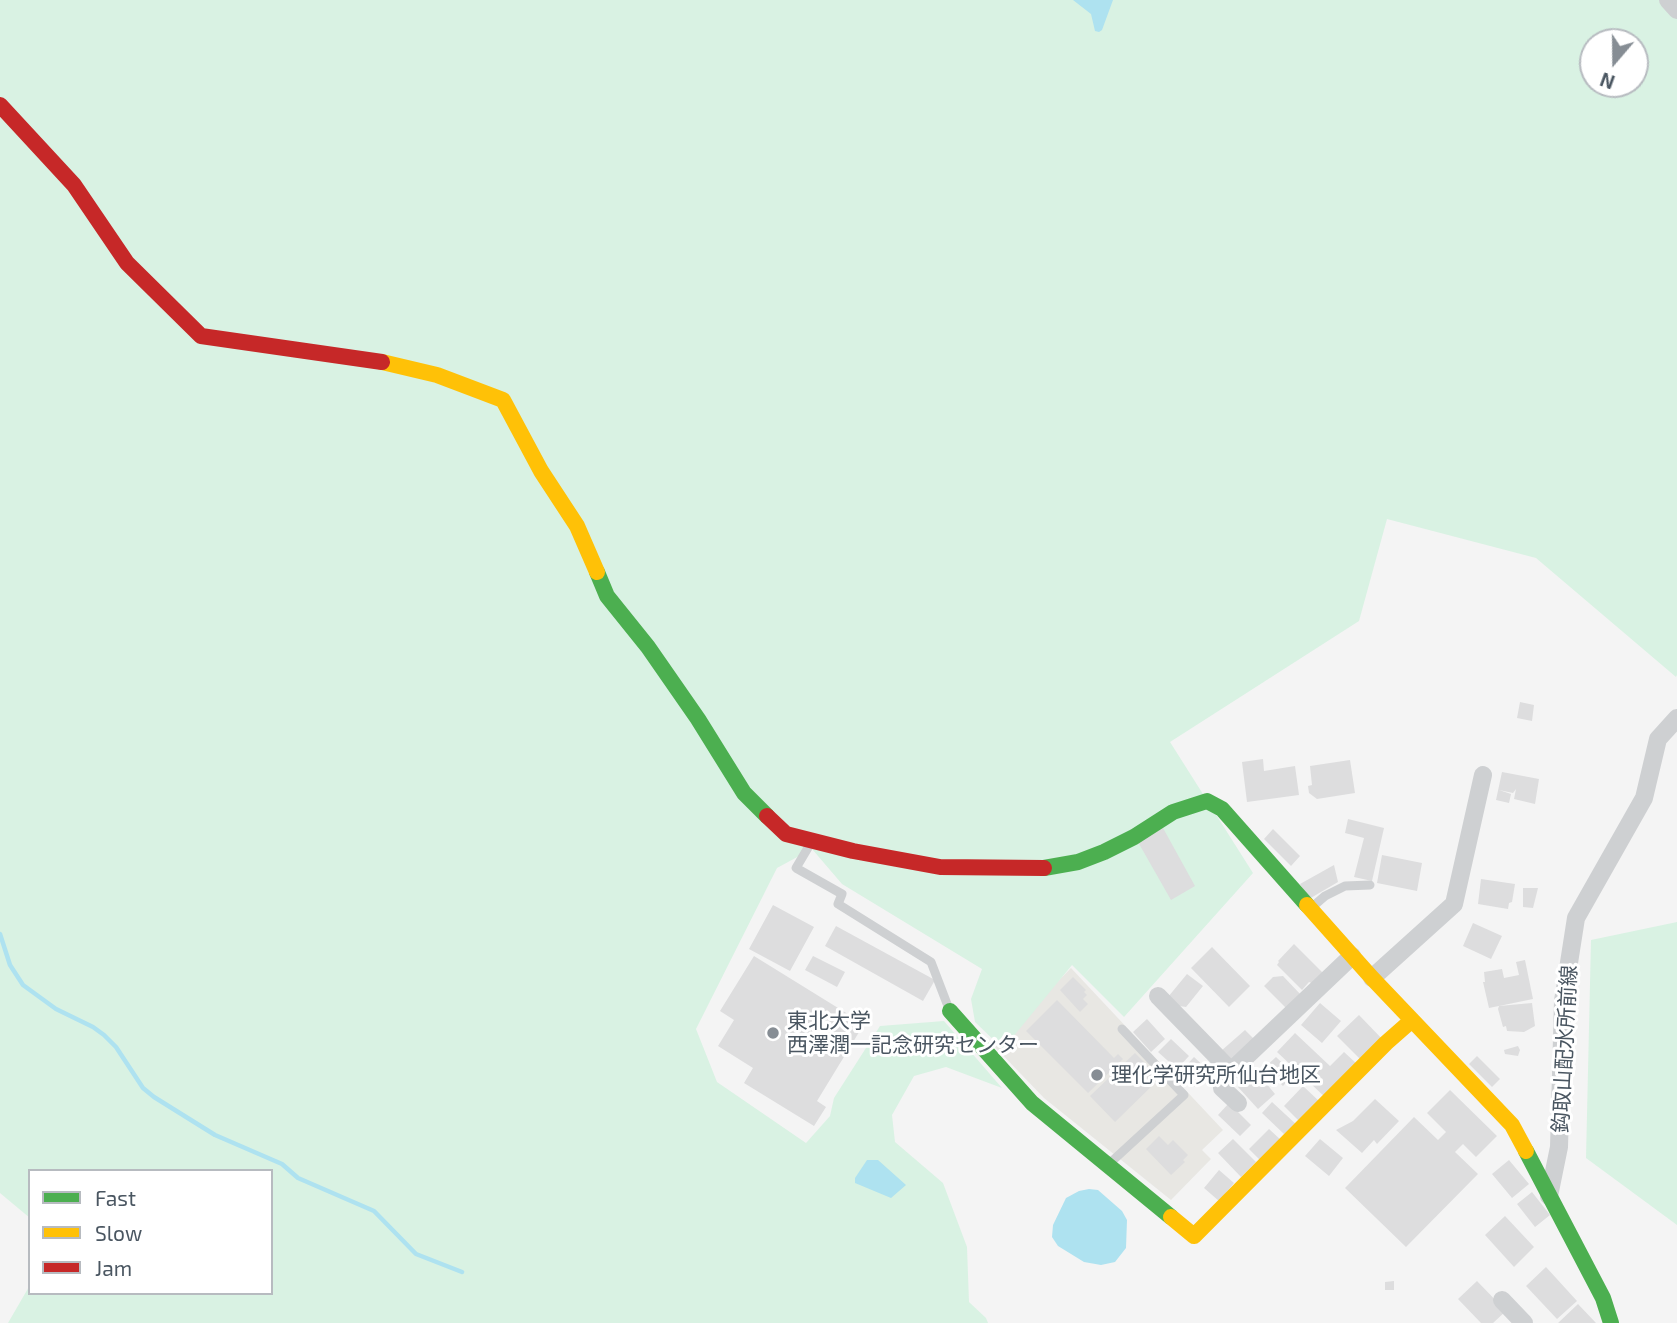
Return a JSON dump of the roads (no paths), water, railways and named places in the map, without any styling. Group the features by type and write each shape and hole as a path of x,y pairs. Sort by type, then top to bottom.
{"street":[{"path":"1668,0 1677,10"},
{"path":"0,105 74,185 127,263 172,304 201,336 404,366 438,375 503,400 541,471 577,526 607,596 698,719 744,793 786,834 940,867 1047,868 1078,862 1104,852 1172,812 1207,801 1223,809 1352,957 1512,1125 1603,1298 1611,1323"},
{"name":"鈎取山配水所前線","path":"1549,1196 1559,1147 1563,1001 1576,918 1644,797 1658,739 1677,718"},
{"path":"1372,978 1454,904 1483,775"},
{"path":"1158,996 1172,1023 1231,1071 1352,957"},
{"path":"950,1011 1032,1102 1194,1236 1411,1021"},
{"path":"1226,1067 1222,1088 1238,1103"}],"lane":[{"path":"812,841 796,868 842,894 838,904 931,962 950,1011"},
{"path":"1310,909 1325,896 1345,886 1370,885"},
{"path":"1107,1166 1184,1095 1122,1029"}],"water":[{"path":"1073,0 1113,0 1102,30 1095,31 1091,14"},
{"path":"867,1160 878,1160 906,1185 891,1198 855,1183 855,1178"},
{"path":"1089,1189 1098,1190 1122,1211 1127,1220 1126,1248 1115,1262 1101,1265 1084,1262 1058,1246 1052,1237 1053,1225 1066,1198"}],"waterway":[{"path":"0,934 10,965 23,985 56,1009 104,1035 116,1047 143,1088 154,1097 215,1135 282,1164 298,1178 374,1211 416,1254 462,1272"}],"place":[{"name":"東北大学 西澤潤一記念研究センター","path":"773,1033"},
{"name":"理化学研究所仙台地区","path":"1097,1075"}]}
